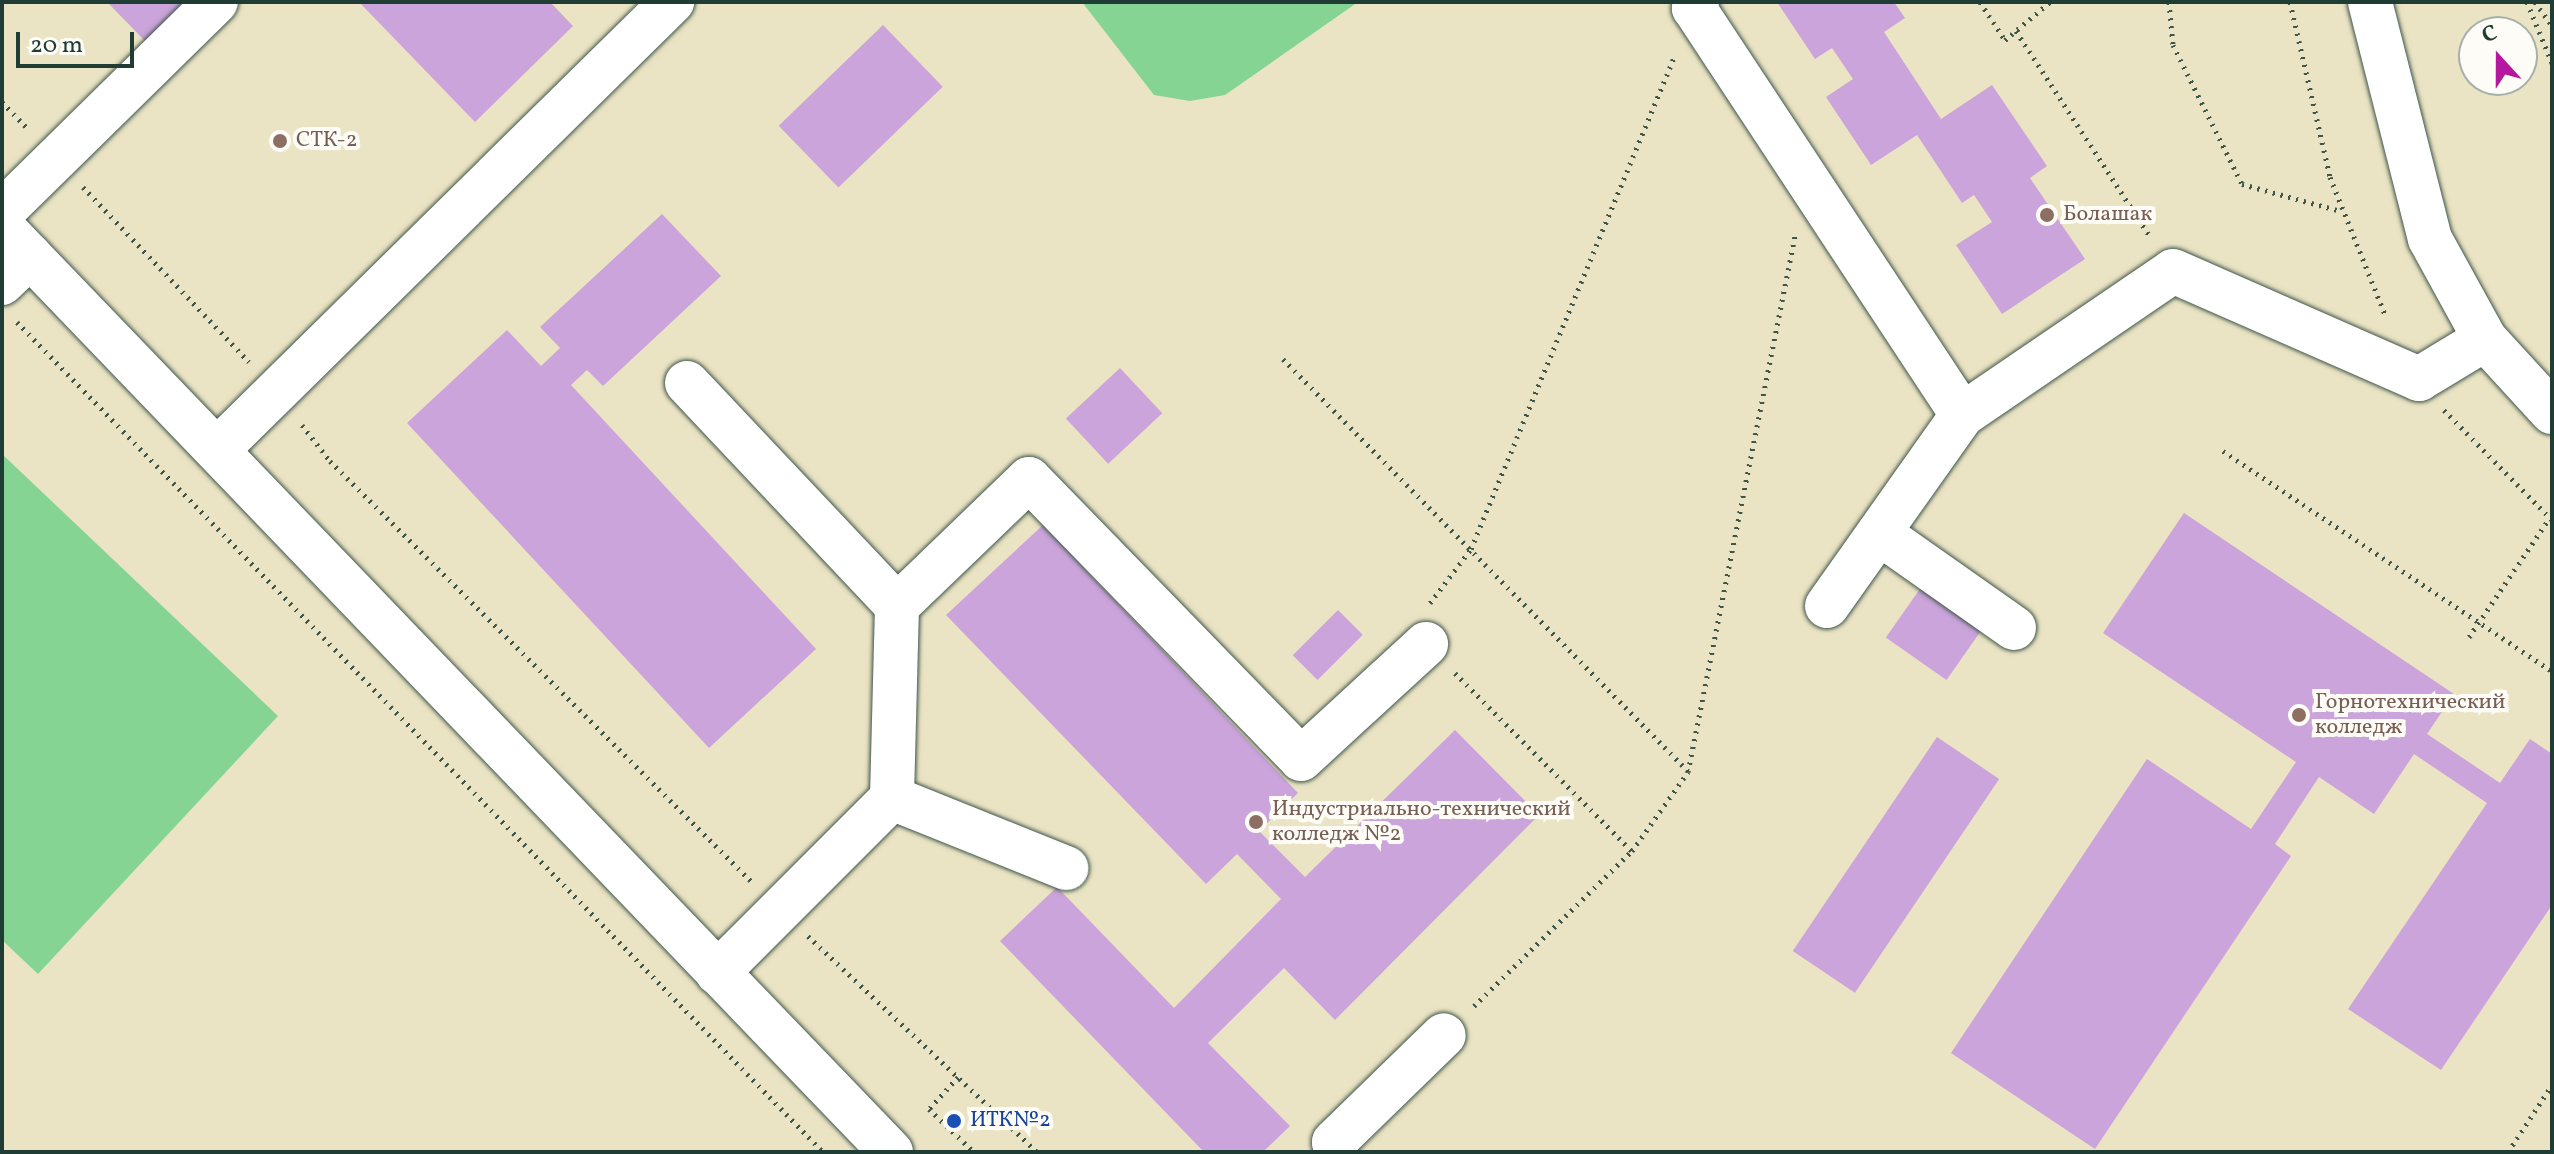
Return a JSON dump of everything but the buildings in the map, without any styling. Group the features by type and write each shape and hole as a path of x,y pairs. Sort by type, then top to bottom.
{"street":[{"path":"2,212 216,2"},
{"path":"217,450 279,394 672,2"},
{"path":"2370,2 2412,188 2447,274 2485,339 2552,412"},
{"path":"1696,5 1962,415"},
{"path":"12,271 217,450 891,1152"},
{"path":"1827,606 1962,415 2173,271 2419,379 2485,339"},
{"path":"687,383 897,606"},
{"path":"717,973 892,798 897,606 1029,479 1301,759 1426,644"},
{"path":"1879,533 2014,628"},
{"path":"892,798 1066,868"},
{"path":"1336,1152 1334,1142 1444,1035"}],"path":[{"path":"1980,2 2005,40 2050,2"},
{"path":"2169,2 2173,45 2242,184 2341,211"},
{"path":"2290,2 2341,211 2419,379 2480,454 2551,520 2469,637"},
{"path":"2527,2 2552,63"},
{"path":"2535,2 2552,25"},
{"path":"1632,851 1411,628 1471,549 1696,5"},
{"path":"2016,31 2173,271"},
{"path":"2,102 279,394 330,461 779,909 1032,1151"},
{"path":"1444,1035 1632,851 1688,772 1806,177"},
{"path":"12,271 823,1152"},
{"path":"1283,359 1688,772"},
{"path":"2223,451 2552,671"},
{"path":"958,1077 929,1109 974,1152"},
{"path":"2508,1152 2552,1085"}],"green space":[{"path":"1082,2 1358,2 1225,95 1190,101 1154,95"},
{"path":"2,454 278,716 38,974 2,940"}],"place":[{"name":"СТК-2","path":"280,141"},
{"name":"Болашак","path":"2047,215"},
{"name":"Горнотехнический колледж","path":"2299,715"},
{"name":"Индустриально-технический колледж №2","path":"1256,822"},
{"name":"ИТК№2","path":"954,1121"}]}
